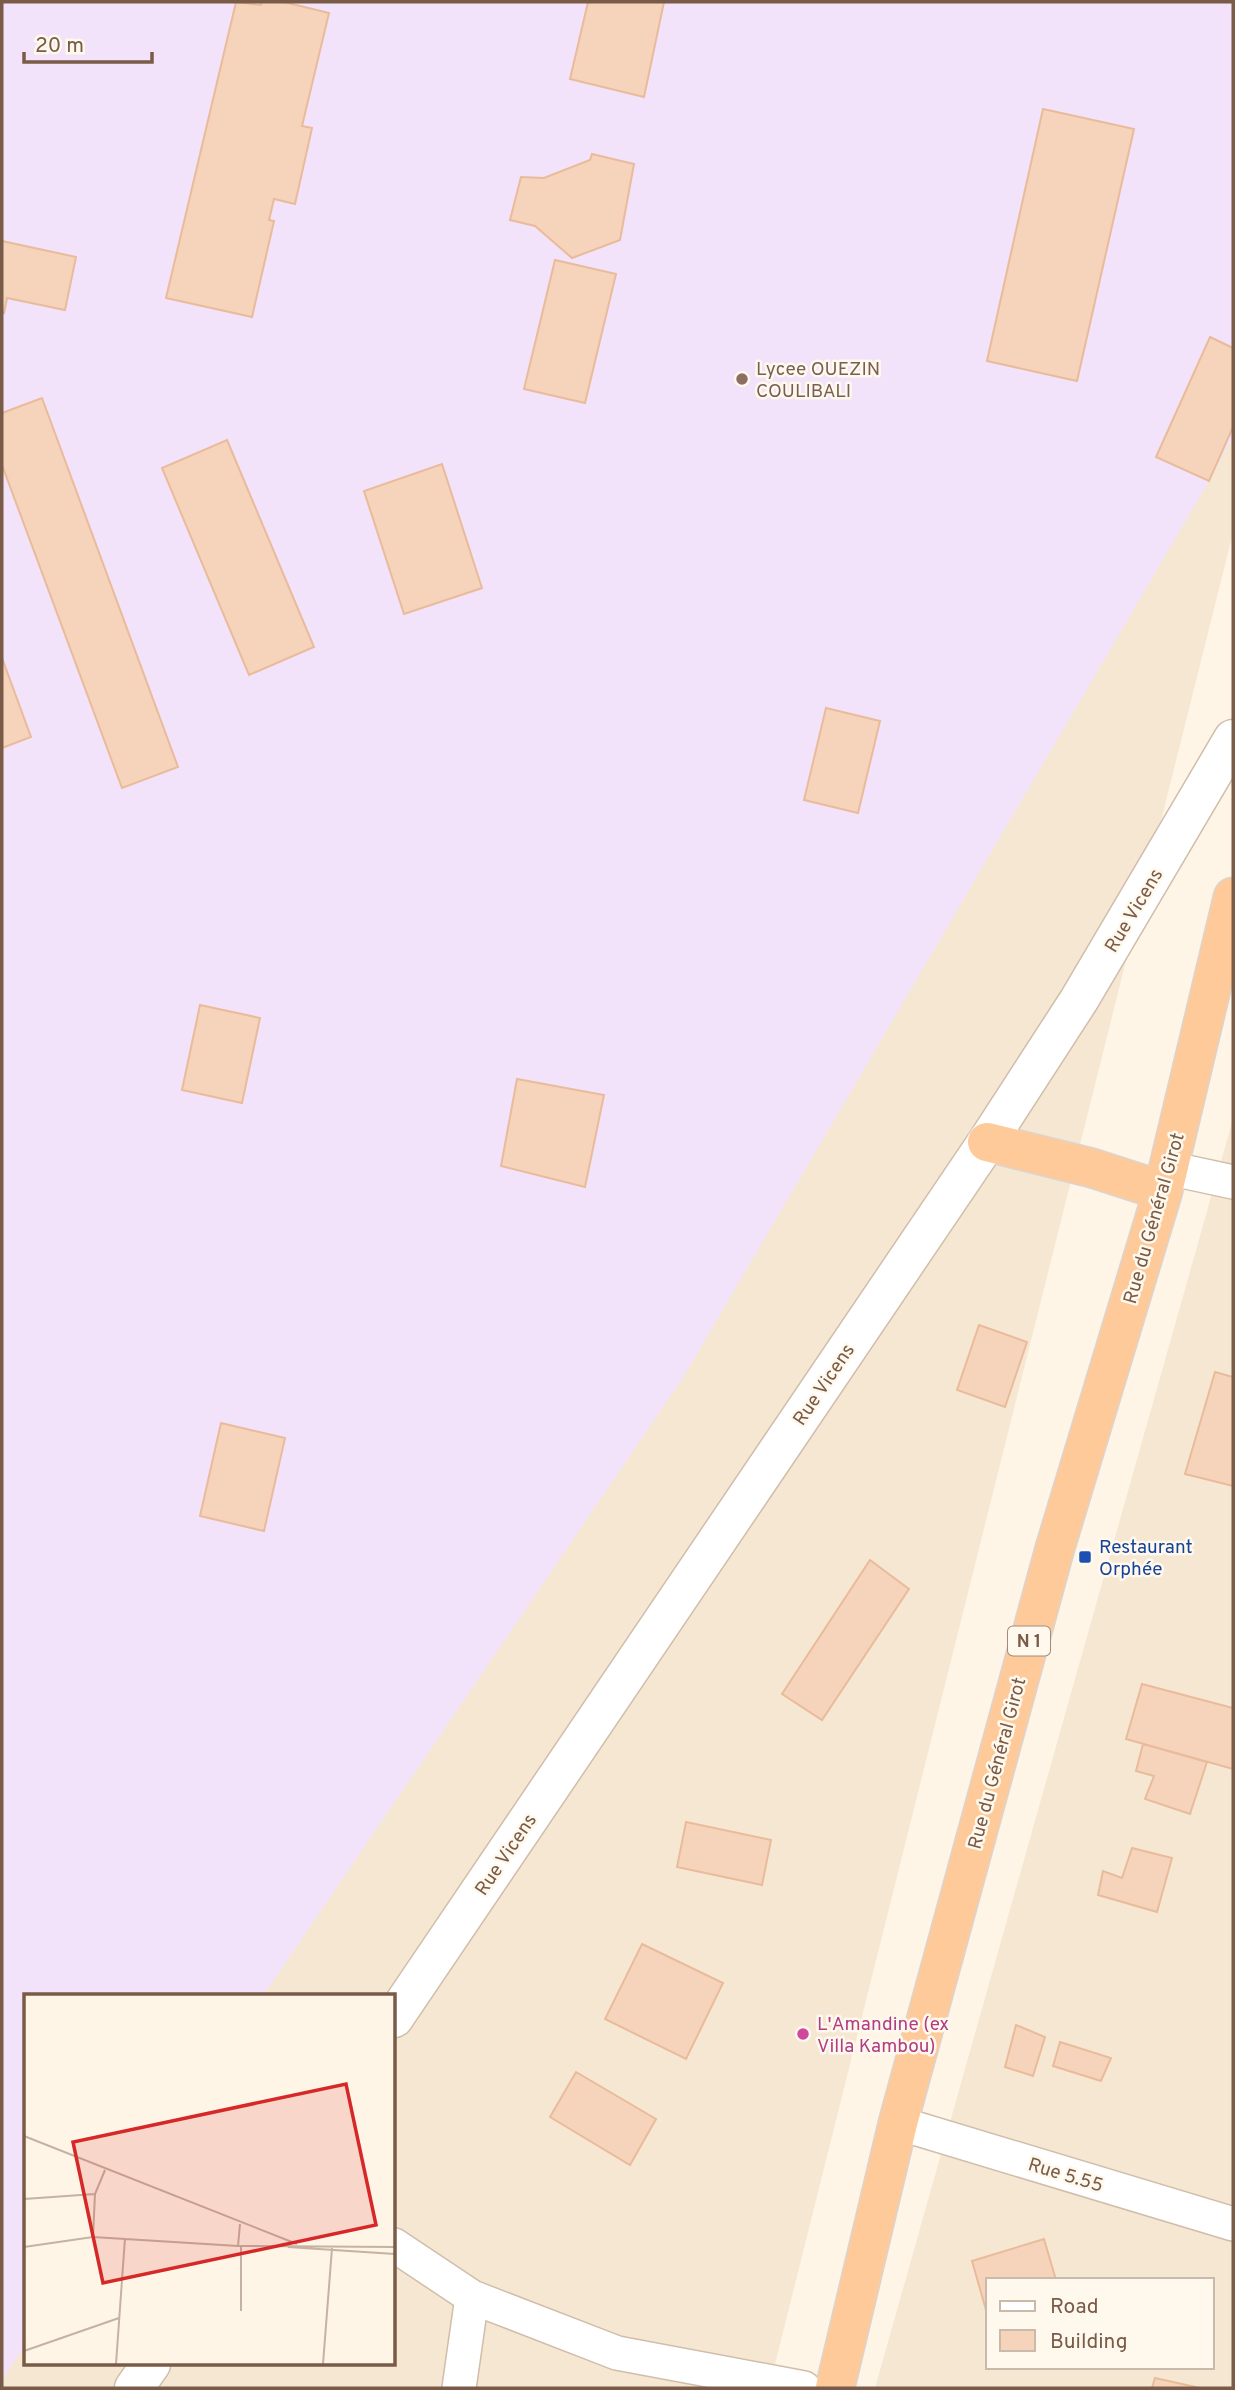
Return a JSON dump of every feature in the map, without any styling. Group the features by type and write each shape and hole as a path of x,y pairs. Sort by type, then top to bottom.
{"highway":[{"name":"Rue du Général Girot","path":"835,2388 898,2123 1055,1548 1166,1180 1233,897"},
{"path":"987,1142 1092,1168 1166,1180"}],"street":[{"name":"Rue Vicens","path":"396,2015 987,1142 1079,1000 1233,739"},
{"path":"1166,1180 1233,1182"},
{"name":"Rue 5.55","path":"898,2123 1233,2224"},
{"path":"396,2246 472,2297 617,2353 804,2388"},
{"path":"459,2388 472,2297"},
{"path":"134,2388 150,2366"}],"shaded area":[{"path":"2,2 1233,2 1233,533 769,2388 2,2388"},
{"path":"2,2 1233,2 1233,436 684,1376 264,1994 24,1994 24,2347 2,2380"},
{"path":"1233,1119 1233,2388 875,2388"}],"building":[{"path":"236,2 261,5 262,2 284,2 329,13 302,126 312,128 295,204 274,199 269,220 274,221 252,317 166,298"},
{"path":"588,2 664,2 644,97 570,79"},
{"path":"1043,109 1134,129 1077,381 987,361"},
{"path":"592,154 634,164 620,240 572,258 535,226 510,220 521,177 544,178 590,160"},
{"path":"2,241 76,257 65,310 7,298 2,313"},
{"path":"555,260 616,274 585,403 524,389"},
{"path":"1210,337 1233,348 1233,427 1209,481 1156,457"},
{"path":"42,398 178,767 122,788 2,465 2,413"},
{"path":"227,440 314,647 249,675 162,468"},
{"path":"442,464 482,588 404,614 364,491"},
{"path":"2,658 31,737 2,748"},
{"path":"826,708 880,721 858,813 804,800"},
{"path":"200,1005 260,1018 242,1103 182,1090"},
{"path":"517,1079 604,1095 585,1187 501,1166"},
{"path":"979,1325 1027,1342 1005,1407 957,1390"},
{"path":"1215,1372 1233,1377 1233,1486 1185,1474"},
{"path":"221,1423 285,1438 264,1531 200,1516"},
{"path":"870,1560 909,1589 822,1720 782,1694"},
{"path":"1142,1684 1233,1708 1233,1769 1126,1739"},
{"path":"1143,1744 1207,1762 1190,1814 1145,1799 1154,1776 1136,1771"},
{"path":"686,1822 771,1840 762,1885 677,1867"},
{"path":"1132,1848 1172,1858 1157,1912 1098,1895 1103,1871 1122,1878"},
{"path":"642,1944 723,1983 686,2059 605,2019"},
{"path":"1016,2025 1045,2037 1033,2076 1005,2067"},
{"path":"1060,2042 1111,2058 1101,2081 1053,2066"},
{"path":"576,2072 656,2119 630,2165 550,2117"},
{"path":"1044,2239 1055,2278 986,2278 986,2310 972,2261"},
{"path":"1155,2378 1200,2388 1152,2388"}],"place":[{"name":"Lycee OUEZIN COULIBALI","path":"742,379"},
{"name":"Restaurant Orphée","path":"1085,1557"},
{"name":"L'Amandine (ex Villa Kambou)","path":"803,2034"}]}
